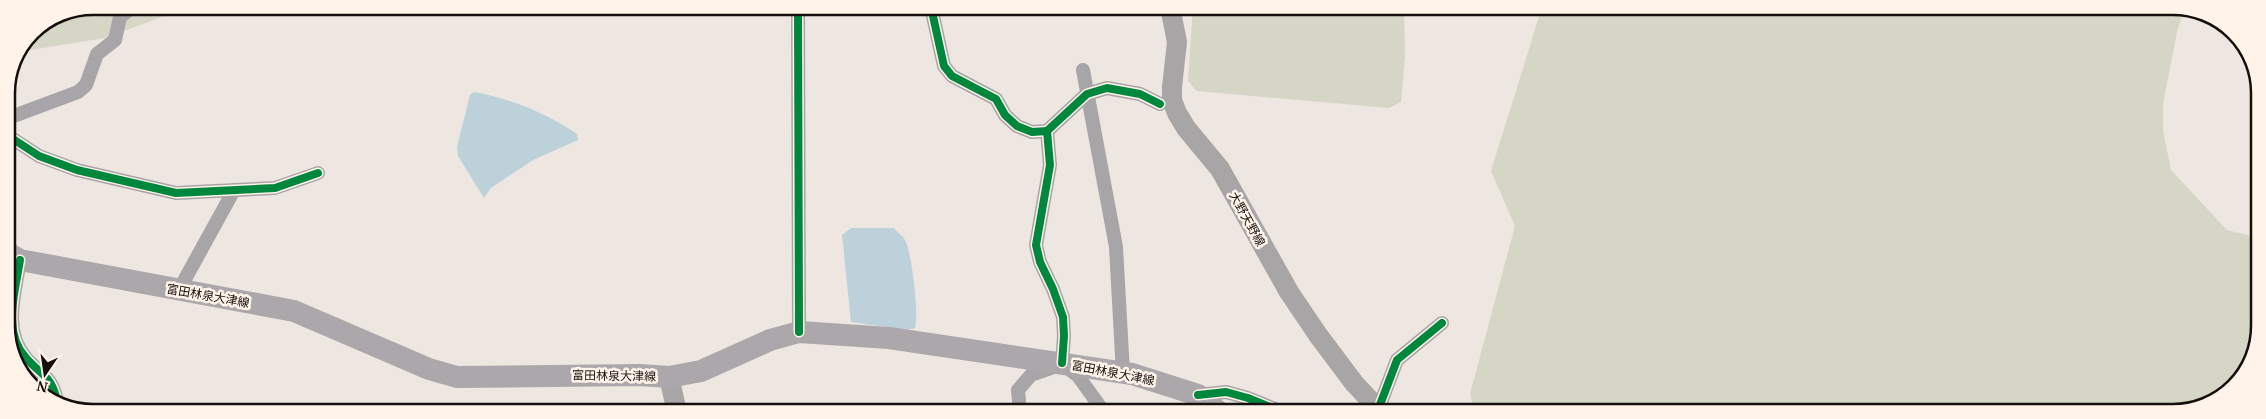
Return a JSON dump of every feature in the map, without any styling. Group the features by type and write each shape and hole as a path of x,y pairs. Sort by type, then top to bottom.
{"main road":[{"name":"大野天野線","path":"1172,15 1177,42 1172,100 1177,113 1186,128 1220,169 1289,292 1308,321 1370,404"},
{"name":"富田林泉大津線","path":"15,257 294,311 429,369 457,377 640,375 669,377 701,371 770,340 799,332 889,338 1123,373 1198,395 1209,404"},
{"path":"669,377 674,404"}],"street":[{"path":"15,116 82,89 86,85 97,54 115,40 120,17 123,15"},
{"path":"798,15 799,332"},
{"path":"934,15 944,66 952,76 996,99 1006,115 1017,126 1032,132 1047,131 1087,94 1107,88 1140,94 1160,104"},
{"path":"1083,70 1116,247 1123,373"},
{"path":"1047,131 1050,164 1036,245 1040,262 1053,289 1063,317 1062,363"},
{"path":"15,140 39,156 77,170 176,192 275,188 318,172"},
{"path":"179,290 234,190"},
{"path":"1379,404 1397,360 1442,323"},
{"path":"17,344 26,357 54,384 56,395"},
{"path":"1019,404 1018,390 1031,375 1062,363"},
{"path":"1062,363 1078,376 1098,404"},
{"path":"1198,395 1226,392 1263,404"}],"green space":[{"path":"167,15 105,38 28,50 50,28 78,16"},
{"path":"1192,15 1404,15 1405,57 1401,102 1389,108 1197,91 1188,81"},
{"path":"1540,15 2182,16 2177,32 2163,104 2163,131 2171,170 2227,230 2251,236 2251,326 2248,346 2243,361 2235,374 2224,385 2212,394 2198,400 2173,404 1473,404 1470,394 1515,226 1491,171"}],"water":[{"path":"474,92 501,98 553,119 577,134 578,140 533,160 491,188 484,198 458,156 457,147 470,95"},
{"path":"851,228 894,228 904,238 908,247 914,284 915,328 907,330 851,322 842,235"}],"cycle path":[{"path":"798,15 799,332"},
{"path":"933,15 944,66 952,76 996,99 1005,115 1017,126 1032,132 1047,131 1087,94 1107,88 1140,94 1160,104"},
{"path":"1047,131 1050,165 1036,245 1040,262 1053,289 1063,317 1062,363"},
{"path":"15,140 39,156 77,170 176,193 275,188 318,173"},
{"path":"15,287 20,260"},
{"path":"1380,404 1397,360 1442,323"},
{"path":"16,340 26,358 49,381 55,394"},
{"path":"1198,395 1226,392 1263,404"}]}
